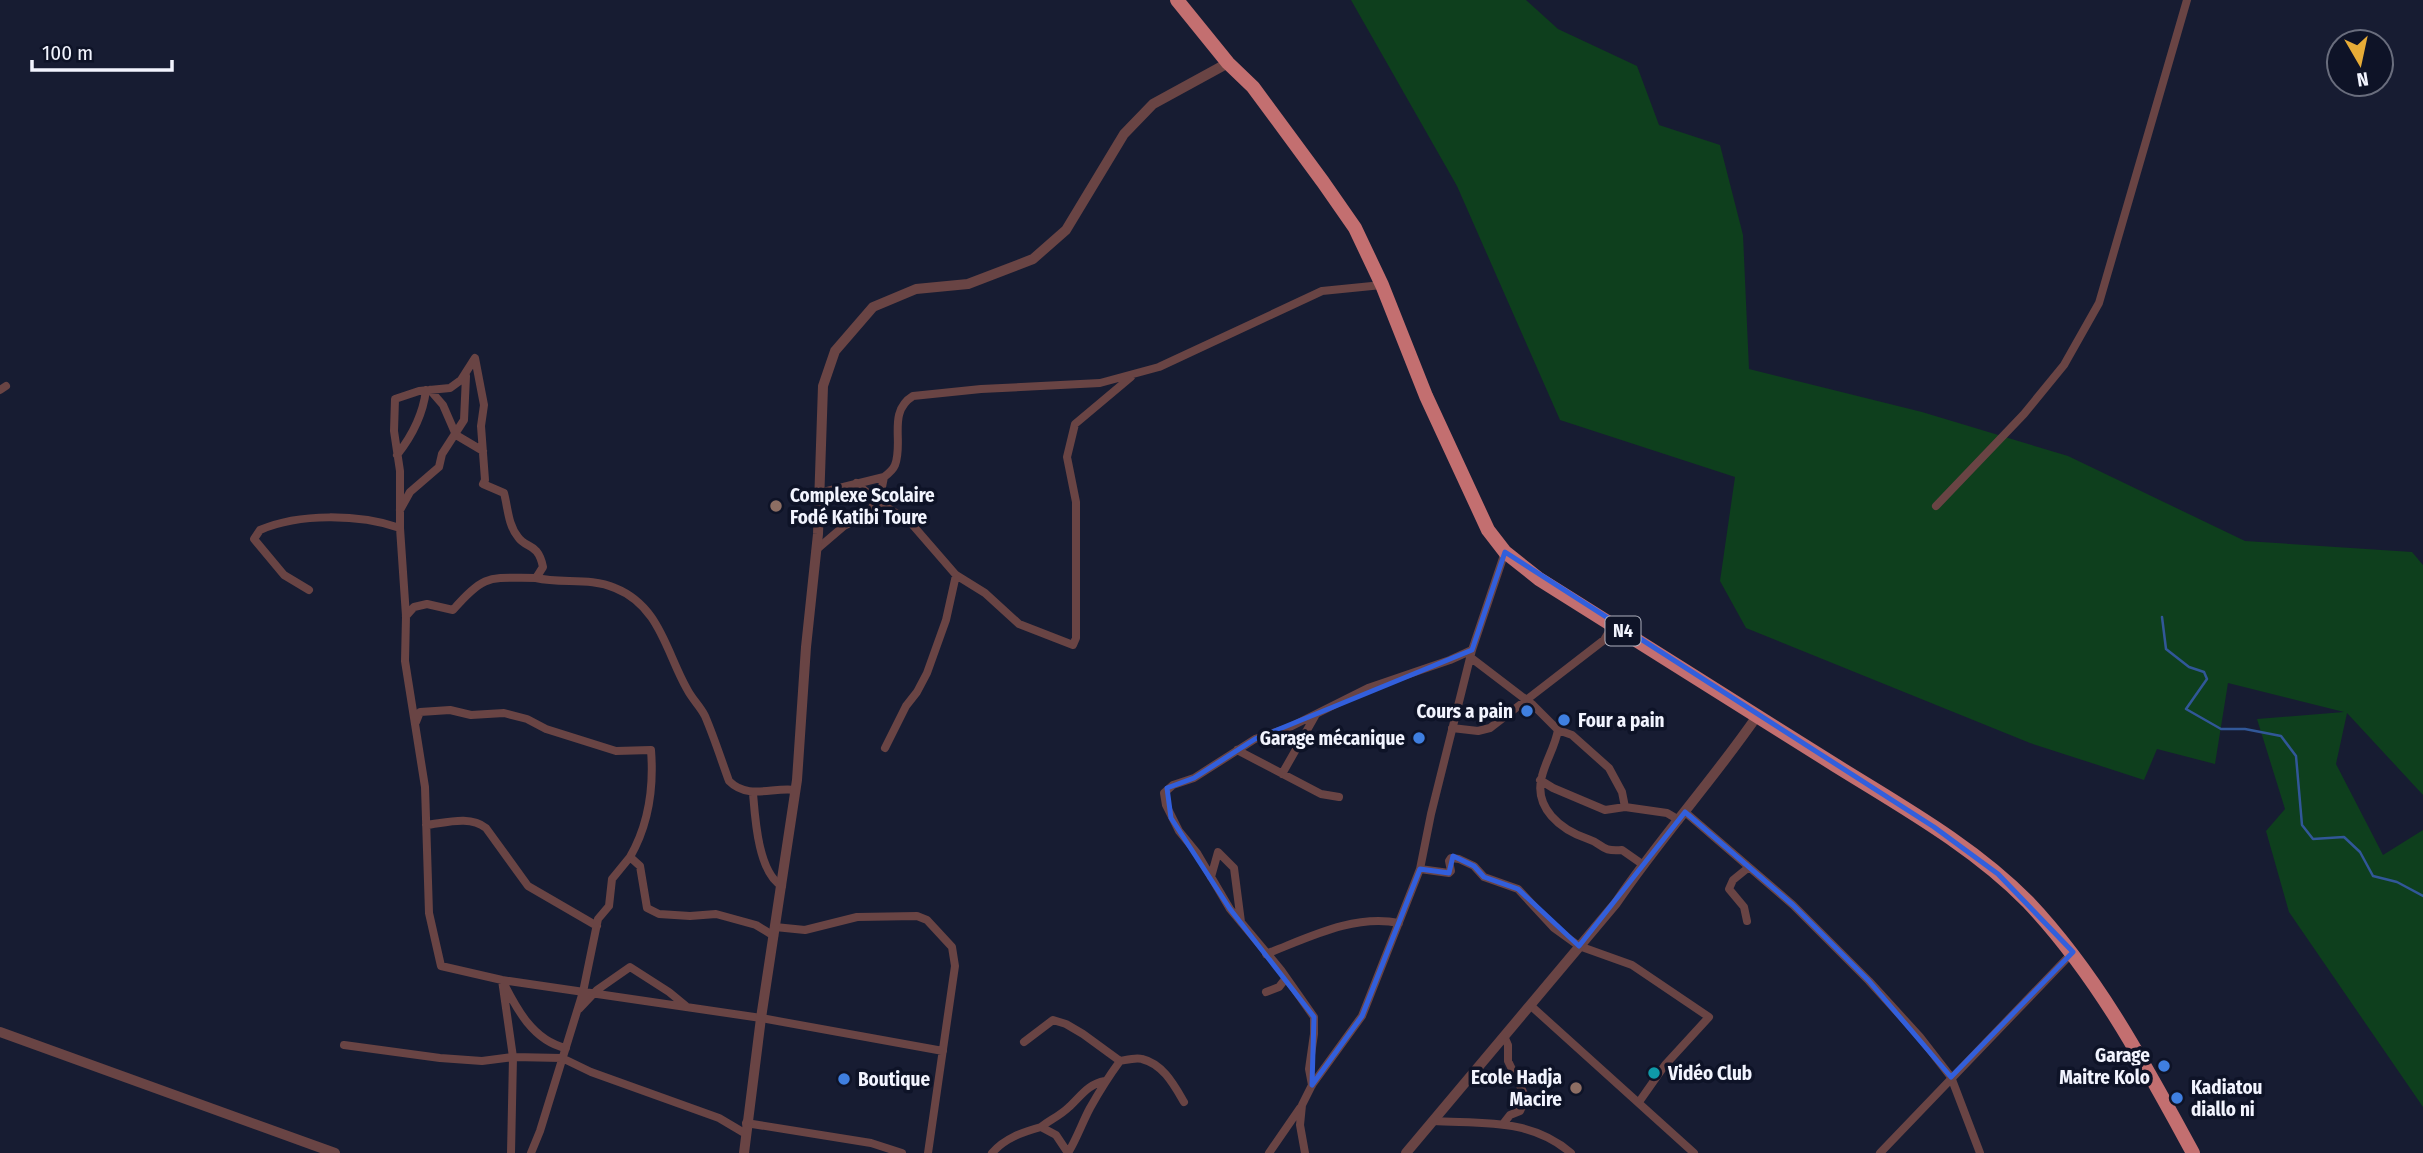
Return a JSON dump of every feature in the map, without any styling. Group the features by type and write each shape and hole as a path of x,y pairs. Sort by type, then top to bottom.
{"highway":[{"name":"N4","path":"1177,0 1228,63 1253,87 1355,228 1382,285 1426,396 1488,530 1505,552 1539,579 1934,827 1998,874 2027,901 2073,952 2135,1046 2193,1153"}],"street":[{"path":"1936,506 2024,414 2064,365 2099,303 2187,0"},
{"path":"744,1153 795,790 816,550 823,386 835,351 873,307 916,289 968,284 1033,259 1066,230 1124,134 1153,104 1228,63"},
{"path":"819,493 884,477 895,466 897,427 901,411 905,401 913,396 981,389 1100,383 1131,376 1159,367 1322,291 1382,285"},
{"path":"399,513 410,492 439,467 442,454 456,435 466,410 464,393 467,372 474,358 477,359 479,386 484,404 481,426 485,480 483,484 504,493 509,520 518,538 533,546 541,559 543,566 536,578"},
{"path":"467,372 450,388 428,390 395,399 394,431 400,471 399,513 406,616 405,661 425,787 429,913 441,966 502,980 761,1018 943,1051"},
{"path":"856,483 909,523 957,575 985,593 1019,624 1073,645 1076,638 1076,502 1067,457 1075,424 1131,376"},
{"path":"428,390 443,405 456,435 483,452"},
{"path":"397,455 412,434 428,390"},
{"path":"816,550 844,526 863,517 883,490 884,477"},
{"path":"309,590 285,575 254,539 260,530 310,517 369,521 400,527"},
{"path":"1269,1153 1362,1016 1399,923 1420,869 1471,654 1505,552"},
{"path":"885,748 906,706 927,673 946,620 957,575"},
{"path":"406,616 414,607 427,604 453,610 471,589 490,578 601,583 618,588 638,601 655,621 668,643 687,690 704,713 729,781 736,788 753,793 781,788 795,790"},
{"path":"1452,728 1484,731 1591,651 1604,640 1613,625"},
{"path":"1471,654 1558,730 1572,735 1609,768 1622,792 1625,807"},
{"path":"1312,1086 1309,1069 1314,1017 1241,922 1197,853 1178,831 1164,793 1173,785 1194,778 1255,739 1288,728 1368,688 1471,654"},
{"path":"415,723 420,712 450,710 471,715 505,713 527,719 545,729 616,751 651,750 652,785 643,833 631,857 612,879 609,906 598,919 583,992 531,1153"},
{"path":"1282,774 1316,714"},
{"path":"1406,1153 1616,903 1642,864 1722,766 1757,716"},
{"path":"1558,730 1556,744 1541,780 1544,807 1552,819 1576,835 1592,840 1610,851 1622,850 1642,864"},
{"path":"1237,750 1321,794 1339,797"},
{"path":"1541,780 1553,789 1605,810 1625,807 1682,816 1749,867 1793,905 1920,1037 1951,1077 1980,1153"},
{"path":"753,793 757,841 775,882 782,886"},
{"path":"426,825 479,822 527,886 597,926"},
{"path":"1211,877 1218,852 1234,868 1241,922"},
{"path":"631,857 640,866 647,908 659,914 716,914 774,932 805,929 857,918 917,916 927,920 931,928 943,935 952,947 955,965 928,1153"},
{"path":"1420,869 1451,872 1451,858 1474,866 1484,877 1518,889 1554,928 1579,946 1632,965 1709,1017 1654,1078 1639,1102"},
{"path":"1747,921 1744,907 1729,889 1733,880 1749,867"},
{"path":"1266,954 1350,923 1388,920 1399,923"},
{"path":"1880,1153 2073,952"},
{"path":"577,1011 594,993 630,967 688,1007"},
{"path":"1266,992 1279,987 1286,978"},
{"path":"502,980 513,1003 533,1030 552,1045 566,1048"},
{"path":"502,980 513,1057 512,1153"},
{"path":"1530,1005 1694,1153"},
{"path":"1024,1042 1054,1020 1083,1034 1120,1061"},
{"path":"0,1032 321,1151 335,1153"},
{"path":"1503,1124 1510,1115 1520,1111 1526,1098 1508,1062 1508,1045 1504,1036"},
{"path":"344,1045 482,1061 513,1057 562,1058 591,1072 746,1128 871,1143 902,1153"},
{"path":"1041,1126 1056,1135 1068,1153 1105,1080 1120,1061 1141,1058 1161,1068 1184,1102"},
{"path":"992,1153 998,1146 1020,1133 1041,1126 1071,1106 1080,1093 1105,1080"},
{"path":"1302,1105 1300,1125 1305,1153"},
{"path":"1433,1121 1503,1124 1527,1128 1556,1140 1571,1153"}],"highlighted area":[{"path":"1505,552 1934,827 1998,874 2073,952 1951,1077 1869,981 1793,905 1685,812 1579,946 1518,889 1484,877 1474,866 1453,856 1449,873 1420,869 1362,1016 1312,1085 1314,1017 1230,909 1171,818 1167,788 1194,778 1255,739 1472,650"}],"green space":[{"path":"1351,0 1526,0 1558,29 1637,66 1659,125 1720,145 1743,235 1749,369 1922,412 2068,456 2245,541 2412,552 2423,565 2423,795 2347,713 2336,764 2383,855 2423,830 2423,1107 2289,912 2266,831 2285,809 2257,719 2344,712 2228,683 2215,764 2157,749 2144,780 2030,743 1746,628 1720,581 1735,477 1560,420 1457,186"}],"waterway":[{"path":"2162,617 2166,649 2189,667 2204,672 2207,679 2186,709 2221,729 2245,729 2281,736 2296,756 2302,825 2313,839 2344,837 2360,852 2373,876 2397,882 2423,896"}],"place":[{"name":"Complexe Scolaire Fodé Katibi Toure","path":"776,506"},
{"name":"Cours a pain","path":"1527,711"},
{"name":"Four a pain","path":"1564,720"},
{"name":"Garage mécanique","path":"1419,738"},
{"name":"Garage Maitre Kolo","path":"2164,1066"},
{"name":"Vidéo Club","path":"1654,1073"},
{"name":"Boutique","path":"844,1079"},
{"name":"Ecole Hadja Macire","path":"1576,1088"},
{"name":"Kadiatou diallo ni","path":"2177,1098"}]}
